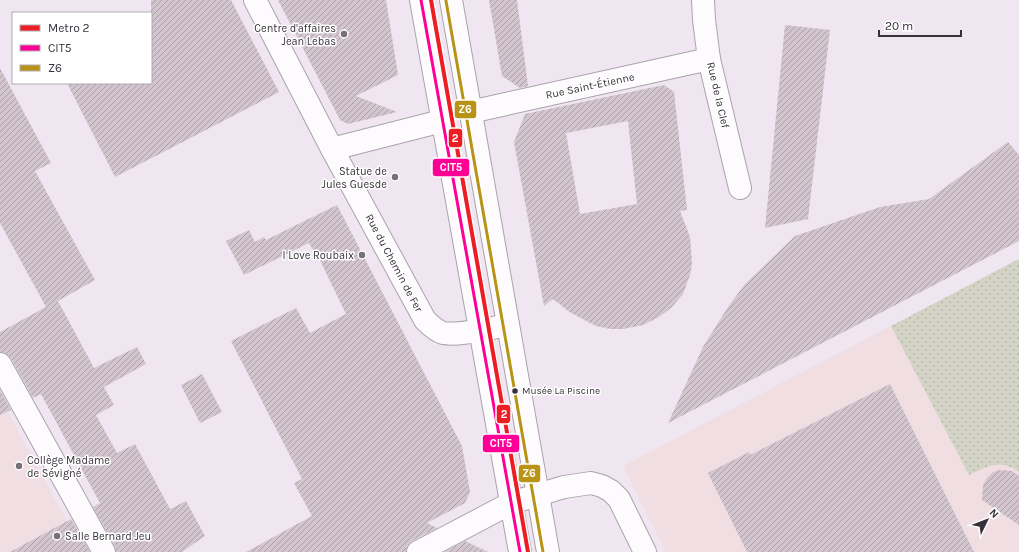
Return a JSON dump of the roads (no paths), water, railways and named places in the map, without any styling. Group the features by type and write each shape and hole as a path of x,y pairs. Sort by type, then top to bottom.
{"street":[{"name":"Rue du Chemin de Fer","path":"255,0 332,149 425,320 434,328 443,333 459,333 508,324"},
{"path":"420,0 520,552"},
{"path":"451,0 548,552"},
{"name":"Rue de la Clef","path":"703,0 704,27 709,60 740,188"},
{"name":"Rue Saint-Étienne","path":"470,112 709,60"},
{"path":"332,149 442,121"},
{"path":"0,364 104,552"},
{"path":"418,552 511,503 564,487 591,484 602,486 611,491 619,499 645,552"}],"metro line":[{"name":"2","path":"431,0 528,552"}],"place":[{"name":"Centre d'affaires Jean Lebas","path":"344,34"},
{"name":"Statue de Jules Guesde","path":"395,177"},
{"name":"I Love Roubaix","path":"362,255"},
{"name":"Musée La Piscine","path":"515,391"},
{"name":"Collège Madame de Sévigné","path":"19,466"},
{"name":"Salle Bernard Jeu","path":"57,536"}]}
